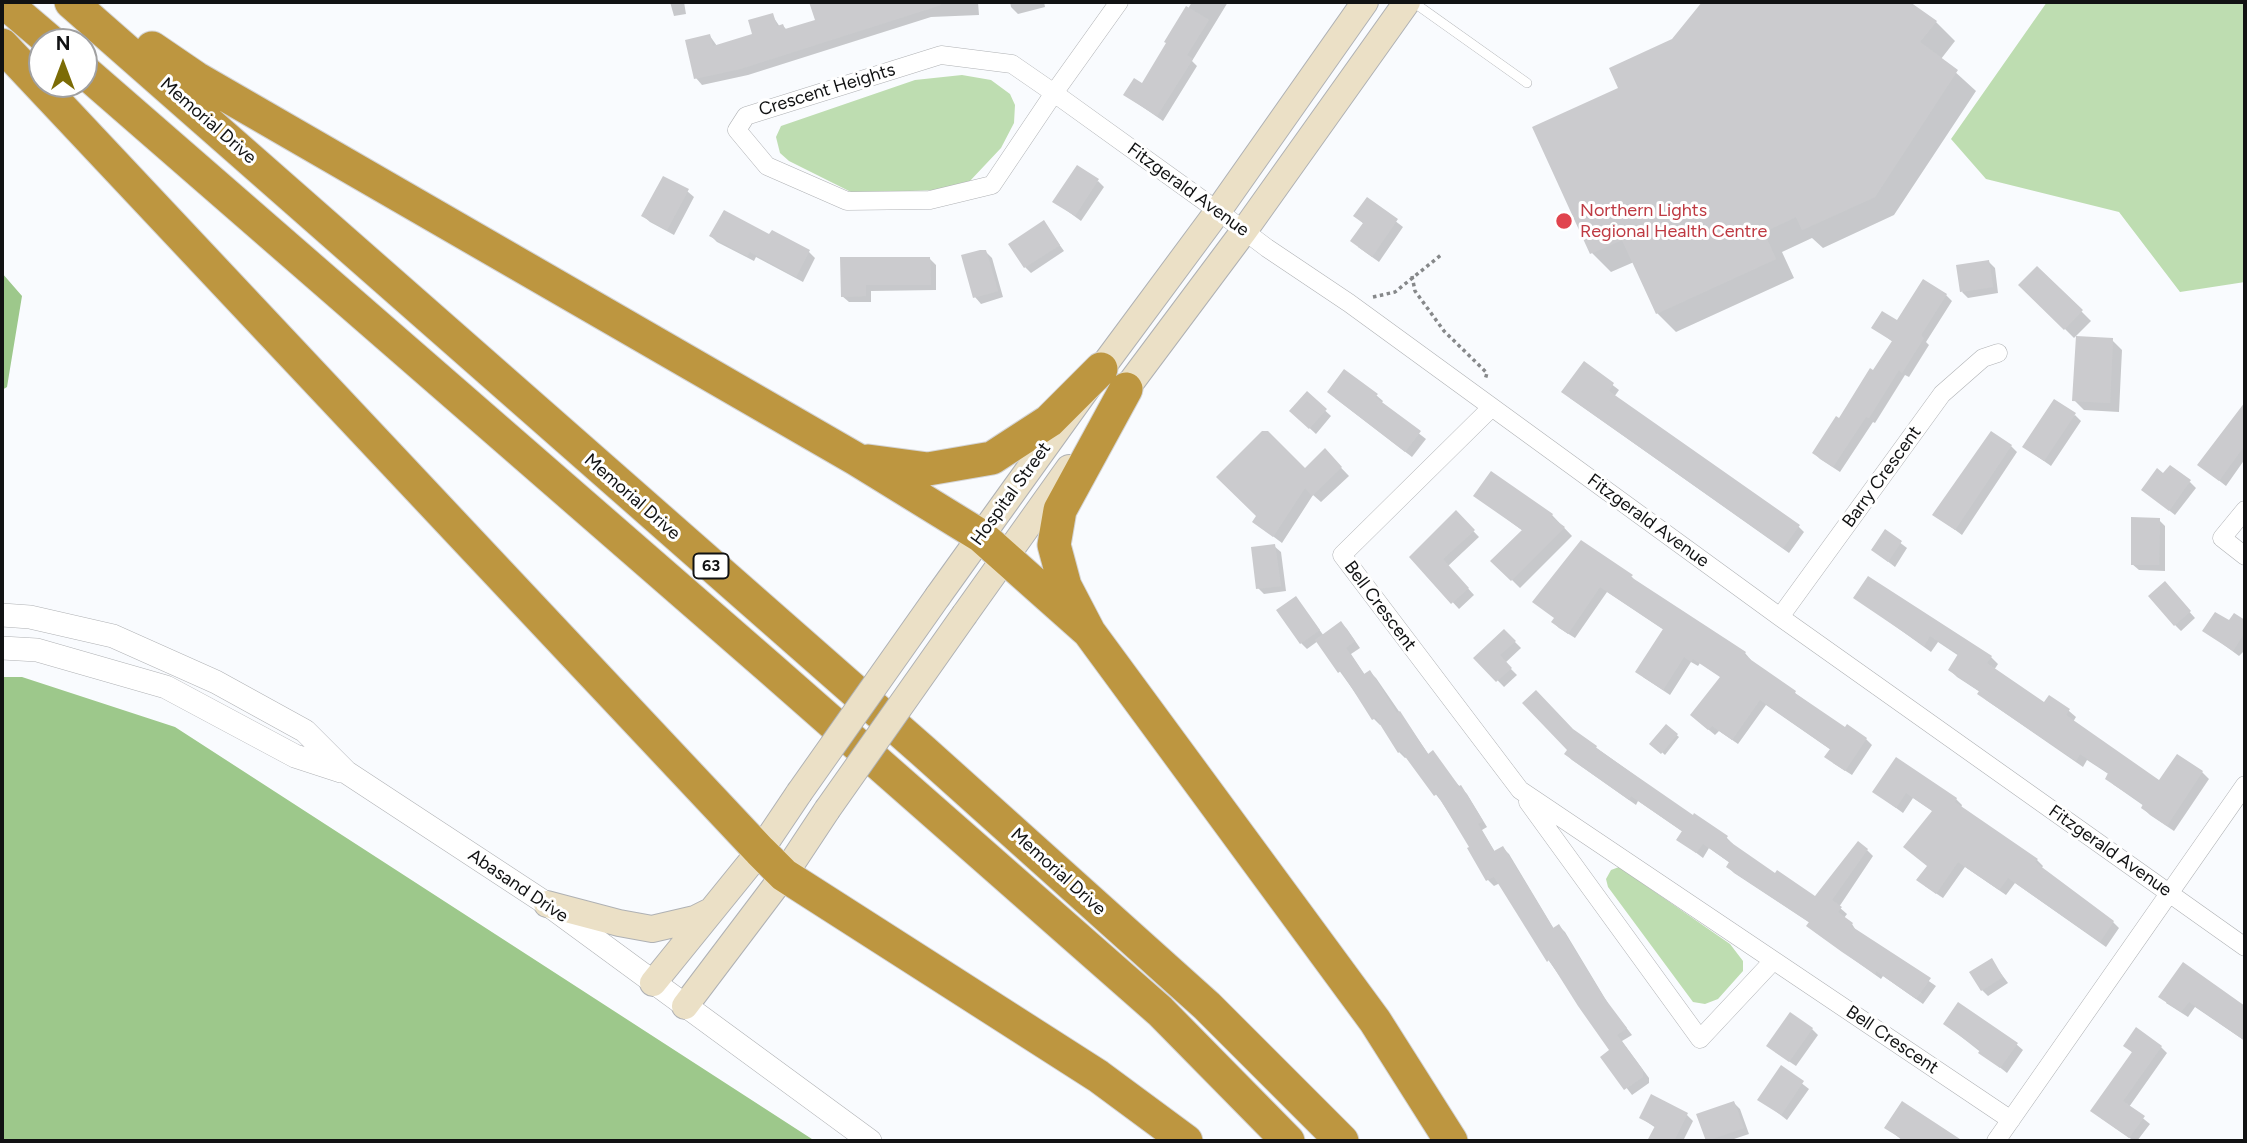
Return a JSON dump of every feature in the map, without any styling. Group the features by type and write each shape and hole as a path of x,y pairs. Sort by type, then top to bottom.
{"highway":[{"path":"4,2 35,28"},
{"name":"Memorial Drive","path":"71,2 943,769 1207,1006 1342,1141"},
{"path":"85,2 196,78 856,459 993,546 1089,632"},
{"path":"2,45 784,875 1098,1076 1186,1141"},
{"name":"Memorial Drive","path":"98,83 1160,1011 1288,1141"},
{"path":"856,459 928,469 992,458 1113,379"},
{"path":"1113,379 1060,510 1054,545 1065,586 1089,632 1375,1021 1451,1141"}],"main road":[{"name":"Hospital Street","path":"653,983 760,851 938,596 993,546 1113,379 1218,211 1365,2"},
{"name":"Hospital Street","path":"1113,379 1244,231 1410,2"},
{"name":"Hospital Street","path":"784,875 965,614 993,546"},
{"path":"685,1006 784,875"},
{"path":"547,904 652,929 695,919 711,912"}],"street":[{"name":"Crescent Heights","path":"1054,93 1012,64 941,55 746,116 737,130 766,166 847,201 930,200 992,185 1119,2"},
{"name":"Fitzgerald Avenue","path":"1054,93 1244,231 1349,303 1780,617 2245,947"},
{"name":"Barry Crescent","path":"1780,617 1942,394 1983,358 1998,353"},
{"name":"Bell Crescent","path":"1485,403 1342,555 1520,790 1700,1039 1773,961"},
{"path":"2245,510 2221,538 2245,556"},
{"name":"Abasand Drive","path":"2,615 30,617 113,636 216,682 305,731 346,772 547,904 870,1141"},
{"name":"Abasand Drive","path":"2,648 37,650 166,687 295,756 346,772"},
{"path":"1996,1141 2245,785"},
{"name":"Bell Crescent","path":"1520,790 2011,1120"}],"lane":[{"path":"1410,2 1527,83"}],"path":[{"path":"1349,303 1395,292 1441,255"},
{"path":"1412,276 1415,291"},
{"path":"1405,285 1415,291 1444,331 1487,373 1485,403"}],"green space":[{"path":"2047,2 2245,2 2245,282 2180,292 2119,212 1986,179 1951,139"},
{"path":"962,75 991,80 1010,94 1015,105 1014,123 1001,148 969,182 939,190 853,193 789,161 780,153 776,137 781,126 915,80"},
{"path":"2,273 22,296 7,387 2,390"},
{"path":"2,677 22,677 175,727 815,1141 2,1141"},
{"path":"1619,867 1730,944 1743,961 1743,971 1718,999 1705,1004 1693,1002 1608,887 1606,879 1611,870"}],"building":[{"path":"809,2 941,2 941,5 740,69 694,79 685,40 710,34 713,46 752,34 748,20 773,13 777,26 783,24 785,29 815,20"},
{"name":"Northern Lights Regional Health Centre","path":"1702,2 1910,2 1937,21 1920,42 1958,70 1875,197 1802,230 1796,217 1764,232 1776,259 1656,314 1622,240 1590,254 1532,127 1618,88 1609,68 1672,39"},
{"path":"1186,6 1209,20 1187,55 1193,59 1157,116 1123,95 1134,78 1142,83"},
{"path":"1077,165 1099,179 1075,216 1052,202"},
{"path":"663,176 689,189 667,230 641,216"},
{"path":"1367,197 1398,219 1372,257 1350,241 1363,223 1353,216"},
{"path":"724,210 769,234 772,230 810,250 796,277 750,252 747,256 709,236"},
{"path":"1044,220 1060,245 1024,268 1008,244"},
{"path":"986,250 998,291 973,298 961,255"},
{"path":"840,257 930,257 931,285 866,285 866,296 841,297"},
{"path":"1989,260 1993,287 1960,292 1956,265"},
{"path":"2037,266 2083,310 2064,330 2018,285"},
{"path":"1923,279 1947,294 1921,335 1924,338 1902,373 1899,370 1869,418 1866,417 1833,467 1812,453 1836,416 1839,418 1870,368 1873,370 1892,341 1871,328 1882,311 1897,320"},
{"path":"2076,336 2113,338 2110,403 2072,401"},
{"path":"1584,361 1614,383 1609,391 1800,525 1783,548 1561,392"},
{"path":"1344,369 1378,394 1375,397 1421,431 1405,452 1327,392"},
{"path":"1307,391 1327,409 1309,429 1289,411"},
{"path":"2054,399 2076,413 2044,461 2022,447"},
{"path":"2245,402 2245,445 2219,481 2197,465"},
{"path":"1262,431 1268,431 1305,468 1325,448 1342,467 1312,496 1305,488 1273,537 1252,522 1256,516 1216,477"},
{"path":"1991,431 2012,445 1955,530 1932,515"},
{"path":"2170,465 2191,480 2169,511 2141,490 2157,468 2163,473"},
{"path":"1491,471 1553,514 1551,517 1565,527 1511,581 1490,561 1522,530 1473,496"},
{"path":"1456,510 1475,530 1443,559 1469,588 1451,604 1409,557"},
{"path":"2131,517 2160,518 2159,565 2131,565"},
{"path":"1885,529 1902,541 1888,562 1871,550"},
{"path":"1581,540 1633,575 1631,577 1746,652 1744,655 1796,691 1795,693 1845,727 1847,724 1867,738 1845,771 1824,757 1830,749 1760,700 1732,740 1712,726 1708,730 1690,715 1720,677 1693,659 1691,662 1684,657 1663,690 1635,672 1663,629 1600,587 1568,634 1551,622 1554,618 1532,602"},
{"path":"1275,544 1281,586 1256,589 1251,547"},
{"path":"1868,576 1992,656 1987,663 2044,702 2049,695 2070,709 2066,715 2159,780 2177,754 2203,771 2167,826 2141,808 2143,804 2105,779 2108,773 2080,754 2076,761 1977,694 1979,691 1948,670 1958,654 1930,636 1924,646 1853,598"},
{"path":"2165,581 2191,611 2174,626 2148,596"},
{"path":"1296,596 1320,630 1300,644 1276,610"},
{"path":"2215,612 2229,620 2234,613 2245,620 2245,632 2233,651 2202,631"},
{"path":"1341,621 1355,641 1346,648 1364,674 1370,670 1397,713 1400,711 1428,754 1433,750 1459,786 1461,785 1483,821 1478,824 1494,851 1503,846 1553,928 1559,924 1603,996 1627,1028 1617,1035 1643,1070 1643,1077 1624,1090 1600,1057 1609,1050 1549,960 1547,962 1494,877 1486,881 1437,794 1434,796 1401,751 1398,753 1376,718 1372,720 1341,671 1338,673 1315,640"},
{"path":"1504,629 1516,641 1500,655 1512,668 1496,682 1473,658"},
{"path":"1536,690 1573,729 1597,746 1596,748 1728,836 1726,839 1775,873 1777,870 1815,896 1858,841 1868,849 1832,900 1842,907 1838,912 1853,923 1851,926 1931,978 1916,999 1806,926 1809,922 1726,867 1729,862 1703,844 1696,853 1676,840 1682,831 1631,796 1629,800 1564,754 1567,750 1522,703"},
{"path":"1666,724 1678,734 1661,754 1649,744"},
{"path":"1896,757 1957,798 1955,802 2038,859 2035,862 2114,921 2100,942 2008,878 1999,890 1958,862 1936,894 1916,880 1927,866 1903,847 1932,811 1906,793 1896,808 1872,792"},
{"path":"1992,958 2003,977 1981,991 1969,972"},
{"path":"2183,962 2245,1006 2245,1041 2189,1002 2181,1012 2158,997"},
{"path":"1958,1002 2018,1043 2000,1068 1943,1024"},
{"path":"1790,1012 1813,1028 1789,1062 1766,1046"},
{"path":"2136,1027 2162,1046 2123,1101 2145,1116 2129,1138 2090,1111 2132,1052 2123,1046"},
{"path":"1781,1065 1804,1081 1781,1115 1757,1100"},
{"path":"1651,1094 1688,1113 1674,1141 1647,1141 1655,1126 1639,1118"},
{"path":"1734,1101 1744,1128 1706,1141 1696,1114"},
{"path":"1902,1101 1963,1141 1905,1141 1884,1128"}],"place":[{"name":"Northern Lights Regional Health Centre","path":"1564,221"}]}
